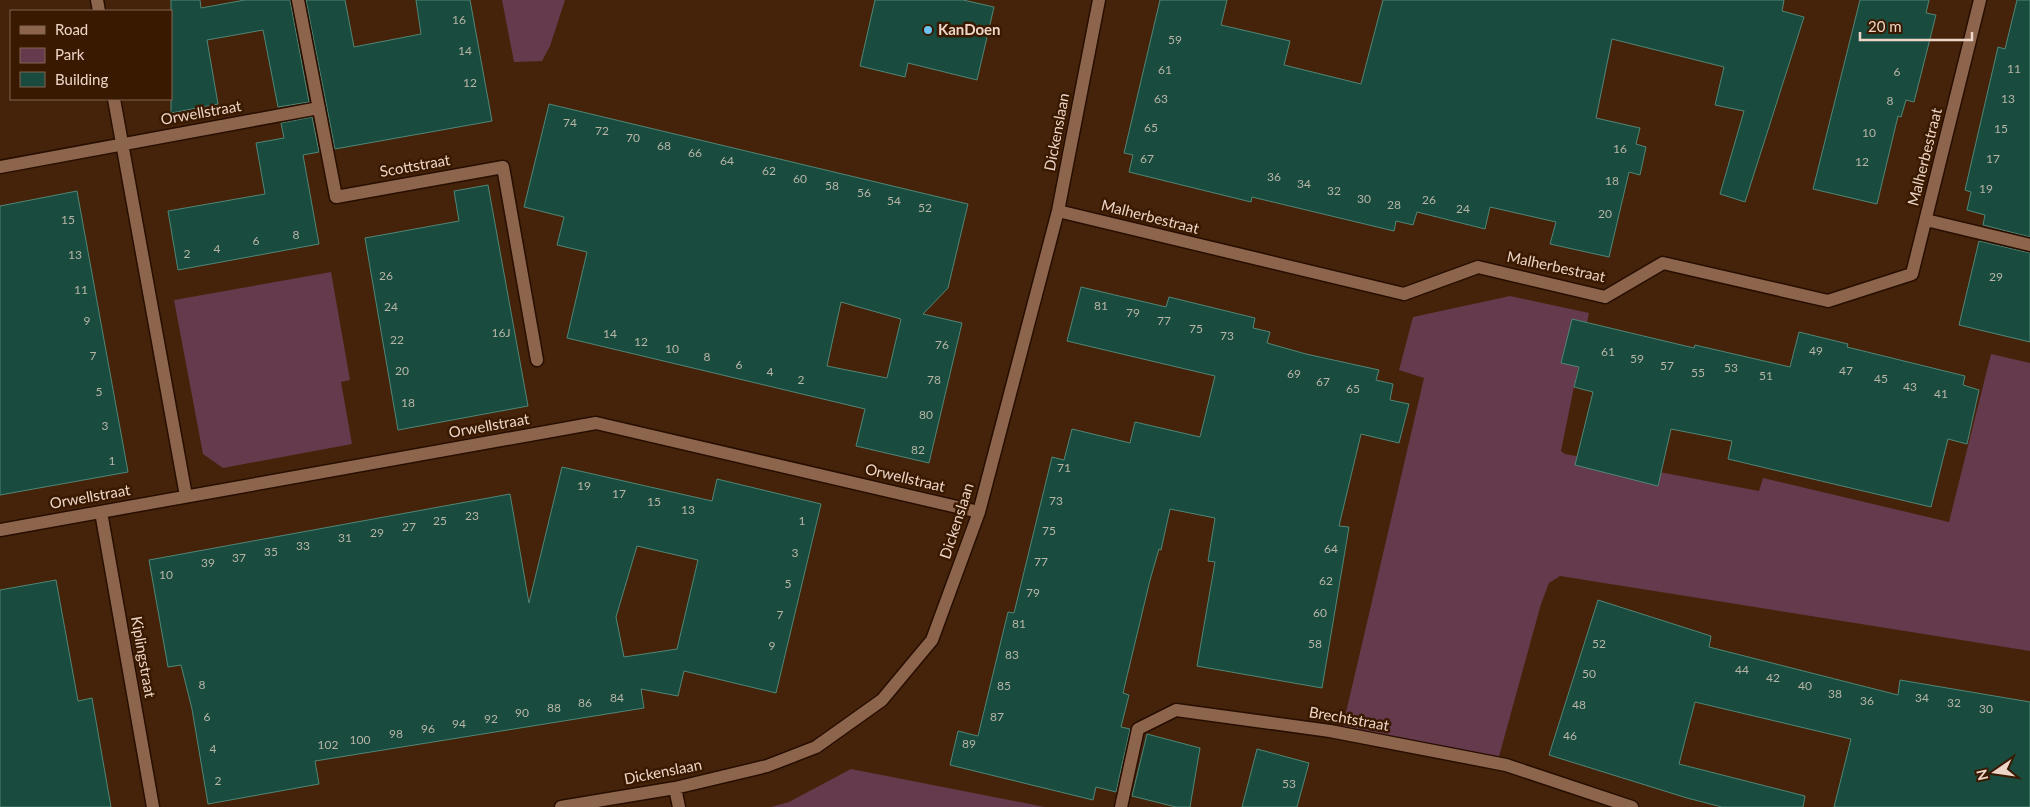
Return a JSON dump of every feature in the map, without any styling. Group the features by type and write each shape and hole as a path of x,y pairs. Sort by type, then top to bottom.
{"street":[{"name":"Scottstraat","path":"298,0 336,197 503,167 537,360"},
{"name":"Dickenslaan","path":"561,807 676,788 767,766 816,747 882,700 932,640 979,512 1058,211 1099,0"},
{"name":"Malherbestraat","path":"1058,211 1404,294 1478,268 1605,297 1663,263 1828,301 1912,274 1980,0"},
{"path":"114,100 186,496"},
{"name":"Orwellstraat","path":"0,166 319,108"},
{"path":"1926,220 2030,245"},
{"name":"Orwellstraat","path":"0,530 596,423 979,512"},
{"name":"Kiplingstraat","path":"101,512 154,807"},
{"name":"Brechtstraat","path":"1121,807 1138,729 1176,710 1330,731 1506,765 1632,807"},
{"path":"676,788 680,807"}],"green space":[{"path":"502,0 565,0 550,46 542,61 514,62"},
{"path":"331,272 350,380 341,382 352,444 223,468 203,454 174,300"},
{"path":"1510,296 1589,313 1561,451 1565,454 1759,491 1763,478 1949,522 1991,354 2030,363 2030,651 1560,576 1549,583 1541,604 1498,760 1341,734 1424,378 1399,370 1413,317"},
{"path":"851,769 1045,807 771,807 789,802"}],"building":[{"path":"171,0 200,0 201,8 245,0 290,0 309,102 278,107 263,30 207,40 218,104 171,113"},
{"path":"306,0 345,0 354,47 421,34 416,0 470,0 492,121 335,149"},
{"name":"KanDoen","path":"875,0 963,0 994,7 977,80 908,63 905,77 860,66"},
{"path":"1160,0 1227,0 1221,25 1290,41 1284,65 1361,84 1383,0 1784,0 1782,11 1804,17 1745,202 1720,194 1744,111 1715,105 1724,67 1612,39 1596,118 1640,128 1636,144 1646,147 1640,175 1629,172 1609,257 1550,244 1556,222 1490,207 1485,229 1417,212 1413,225 1396,221 1394,231 1252,197 1251,202 1129,172 1133,155 1124,153"},
{"path":"1860,0 1929,0 1926,13 1936,15 1914,102 1906,100 1901,117 1898,116 1877,204 1813,189"},
{"path":"2017,0 2030,0 2030,237 1983,225 1985,215 1967,210 1971,192 1965,190 1998,47 2005,49"},
{"path":"549,104 968,204 948,288 923,314 962,323 929,463 856,446 865,409 567,338 587,252 557,245 564,217 524,207","holes":["841,302 901,319 887,378 827,366"]},
{"path":"312,117 319,152 303,155 319,244 178,270 168,211 265,194 256,143 284,138 281,123"},
{"path":"488,185 528,406 398,430 365,238 459,221 454,191"},
{"path":"77,191 128,472 0,495 0,206"},
{"path":"1979,241 2030,253 2030,342 1959,325"},
{"path":"1081,287 1166,307 1169,297 1255,318 1253,328 1270,332 1267,343 1306,354 1379,370 1376,380 1393,384 1390,400 1409,404 1399,443 1361,434 1339,526 1349,527 1322,688 1197,666 1215,562 1208,561 1215,518 1170,509 1161,550 1159,549 1150,580 1123,693 1129,695 1121,727 1130,729 1116,792 1096,787 1093,800 950,765 958,731 978,736 1008,612 1014,613 1052,457 1064,460 1072,429 1130,443 1135,422 1200,437 1215,376 1067,341"},
{"path":"1572,319 1694,348 1695,345 1790,367 1799,332 1848,344 1847,347 1965,376 1963,385 1979,390 1967,444 1948,439 1931,507 1728,459 1732,441 1671,429 1658,486 1575,465 1593,392 1574,387 1579,367 1561,363"},
{"path":"562,467 712,501 717,479 821,504 776,693 684,671 678,696 641,689 644,708 315,761 319,784 208,804 192,709 181,665 168,667 149,560 510,494 529,603","holes":["637,546 698,560 677,649 624,657 616,617"]},
{"path":"56,580 78,701 92,698 111,807 0,807 0,590"},
{"path":"1598,600 1711,636 1709,647 1898,695 1900,680 2030,702 2030,807 1834,807 1851,739 1695,702 1679,764 1805,796 1803,807 1722,807 1549,755"},
{"path":"1147,734 1200,748 1190,807 1176,807 1132,796"},
{"path":"1257,749 1309,763 1297,807 1242,807"}],"place":[{"name":"KanDoen","path":"928,30"}]}
